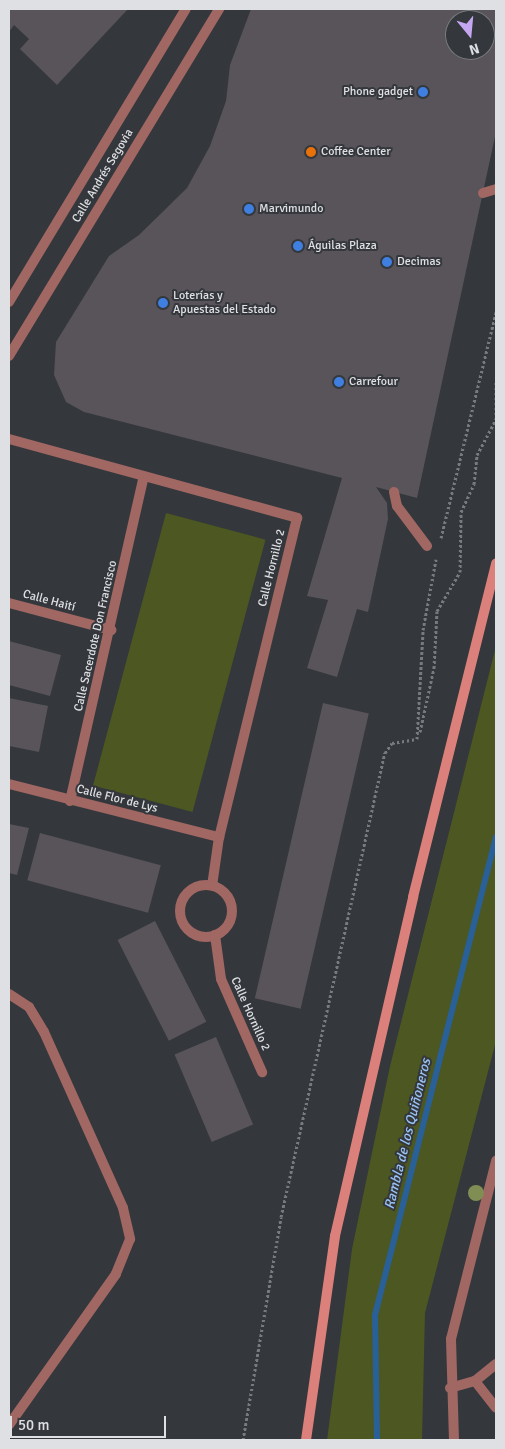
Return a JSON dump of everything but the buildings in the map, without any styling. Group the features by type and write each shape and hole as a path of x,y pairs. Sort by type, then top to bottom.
{"main road":[{"path":"306,1440 335,1236 412,897 496,563"}],"street":[{"name":"Calle Andrés Segovia","path":"9,302 186,9"},
{"name":"Calle Andrés Segovia","path":"9,356 218,9"},
{"path":"483,193 496,189"},
{"name":"Calle Hornillo 2","path":"9,439 297,518 219,837 212,886"},
{"name":"Calle Sacerdote Don Francisco","path":"70,800 111,630 144,476"},
{"path":"394,492 397,506 427,546"},
{"name":"Calle Haití","path":"9,603 111,630"},
{"name":"Calle Flor de Lys","path":"9,784 219,837"},
{"path":"212,886 226,894 232,909 228,925 215,935 198,936 180,917 188,892 212,886"},
{"name":"Calle Hornillo 2","path":"215,935 220,979 262,1072"},
{"path":"9,994 29,1007 44,1032 122,1208 130,1239 116,1274 9,1425"},
{"path":"454,1440 450,1388 451,1339 496,1162"},
{"path":"450,1388 475,1381 496,1364"},
{"path":"475,1381 496,1408"}],"path":[{"path":"440,544 496,312"},
{"path":"417,739 434,668 437,611 460,572 461,512 474,484 477,455 496,420 496,380"},
{"path":"417,739 423,630 437,554"},
{"path":"243,1440 281,1217 385,753 392,743 417,739"}],"green space":[{"path":"166,513 265,540 193,812 93,785"},
{"path":"496,646 496,1041 425,1313 422,1440 327,1440 352,1249 390,1066"}],"waterway":[{"name":"Rambla de los Quiñoneros","path":"377,1440 375,1315 496,837"}],"place":[{"name":"Phone gadget","path":"423,92"},
{"name":"Coffee Center","path":"311,152"},
{"name":"Marvimundo","path":"249,209"},
{"name":"Águilas Plaza","path":"298,246"},
{"name":"Decimas","path":"387,262"},
{"name":"Loterías y Apuestas del Estado","path":"163,303"},
{"name":"Carrefour","path":"339,382"}]}
